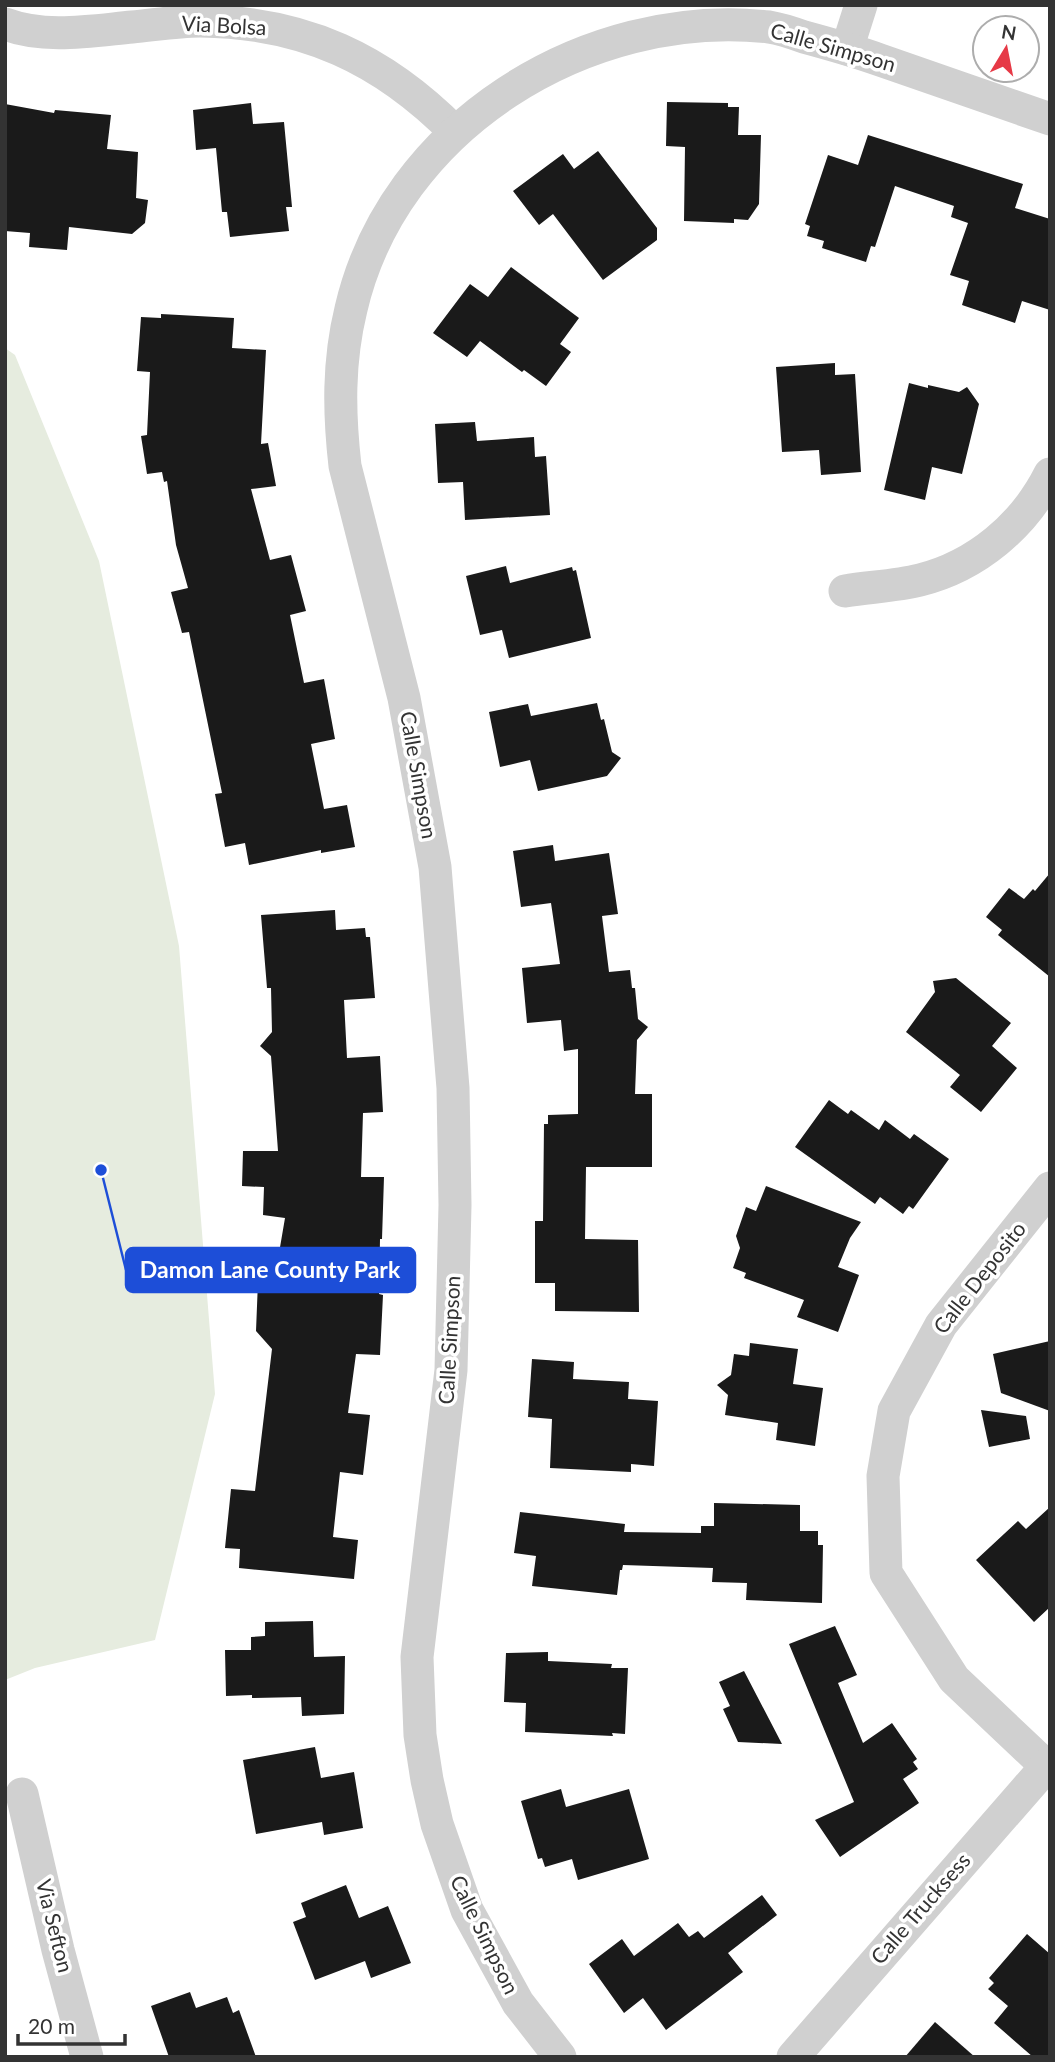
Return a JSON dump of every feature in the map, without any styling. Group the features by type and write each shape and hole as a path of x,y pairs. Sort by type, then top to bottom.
{"street":[{"path":"847,49 861,5"},
{"name":"Via Bolsa","path":"5,24 62,33 197,21 270,27 340,48 372,65 430,106 456,132"},
{"name":"Calle Simpson","path":"560,2057 517,2003 467,1910 437,1824 420,1735 417,1657 451,1370 455,1205 453,1088 435,867 404,698 345,466 340,387 343,348 351,308 363,270 398,198 425,163 456,132 489,104 526,80 596,48 646,34 688,27 771,27 847,49 1050,119"},
{"path":"845,591 918,581 966,562 1009,530 1028,509 1050,474"},
{"name":"Calle Deposito","path":"1048,1764 954,1679 886,1573 883,1476 894,1411 941,1325 1050,1188"},
{"name":"Calle Trucksess","path":"793,2057 1048,1764"},
{"name":"Via Sefton","path":"22,1794 58,1950 88,2057"}],"shaded area":[{"path":"5,348 15,355 99,561 179,946 215,1394 155,1640 35,1668 5,1680"}],"building":[{"path":"667,102 728,103 728,107 739,107 738,135 761,135 759,204 748,220 734,219 734,223 684,221 685,147 666,146"},
{"path":"251,103 253,124 284,122 292,207 286,207 289,231 230,237 227,212 222,212 216,148 196,150 193,110"},
{"path":"5,104 54,113 55,110 111,115 107,149 138,152 136,198 148,200 145,223 132,234 69,227 67,250 29,247 30,233 5,231"},
{"path":"868,135 1023,184 1015,208 1050,219 1050,310 1022,301 1015,323 962,305 969,281 950,275 968,223 951,217 954,206 895,186 875,247 871,246 866,262 822,248 824,241 807,236 810,226 805,224 828,155 858,165"},
{"path":"598,151 657,228 657,240 603,280 553,214 539,225 513,191 563,154 574,169"},
{"path":"511,267 579,318 560,344 571,352 546,386 480,341 467,357 433,333 470,284 488,297"},
{"path":"161,314 234,318 232,348 266,350 261,444 268,443 276,486 251,489 270,560 291,555 306,611 290,615 304,683 324,679 335,739 311,744 324,809 347,805 355,847 321,853 321,850 249,865 245,843 225,847 215,794 222,793 189,632 182,633 171,592 188,588 176,545 167,481 164,482 162,472 147,474 141,436 147,435 150,372 137,371 141,317 161,318"},
{"path":"835,363 835,375 855,374 861,472 821,475 819,450 782,452 776,367"},
{"path":"909,383 959,392 967,387 979,404 962,474 932,467 925,500 884,490"},
{"path":"475,422 477,441 534,437 535,457 546,456 550,515 465,520 463,482 438,483 435,424"},
{"path":"506,566 510,583 572,567 573,571 576,570 591,638 509,658 502,630 480,635 466,576"},
{"path":"597,703 612,752 621,758 607,776 538,791 530,760 500,767 489,712 528,704 531,716"},
{"path":"553,845 555,861 609,853 618,914 602,916 609,972 630,970 638,1019 648,1027 637,1040 635,1094 652,1094 652,1167 586,1167 585,1239 638,1240 639,1312 555,1311 555,1283 535,1283 535,1221 543,1221 544,1124 548,1124 548,1115 578,1114 578,1049 564,1051 561,1020 527,1023 522,968 560,964 551,903 521,907 513,851"},
{"path":"1050,873 1050,977 998,935 1002,930 986,917 1009,888 1024,899 1033,889 1035,891"},
{"path":"335,910 336,930 365,928 366,937 370,937 375,998 344,1000 347,1058 380,1056 383,1112 363,1113 361,1177 384,1177 380,1239 379,1294 383,1295 380,1355 356,1354 348,1413 370,1415 363,1475 340,1472 333,1537 358,1540 354,1579 239,1568 240,1549 225,1548 231,1489 255,1491 272,1349 256,1331 258,1281 278,1259 285,1218 263,1215 264,1187 242,1186 243,1151 278,1151 271,1056 260,1046 272,1032 271,988 267,988 261,915"},
{"path":"956,978 1011,1023 992,1046 1017,1068 981,1112 950,1087 960,1075 906,1032 935,992 933,981"},
{"path":"829,1100 848,1114 851,1110 879,1130 885,1120 910,1139 914,1134 949,1159 913,1209 909,1206 903,1214 880,1197 875,1204 795,1147"},
{"path":"766,1186 861,1222 850,1238 838,1267 859,1275 838,1332 797,1317 804,1300 744,1278 746,1273 733,1268 740,1248 736,1236 746,1207 756,1211"},
{"path":"1050,1341 1050,1411 1001,1393 993,1354"},
{"path":"750,1343 798,1349 793,1384 823,1388 815,1446 776,1440 778,1423 725,1415 728,1395 717,1385 731,1375 734,1354 749,1356"},
{"path":"532,1359 574,1362 573,1379 629,1382 628,1399 658,1401 654,1466 631,1464 631,1472 550,1468 552,1419 528,1417"},
{"path":"981,1410 1026,1416 1030,1439 989,1447"},
{"path":"714,1503 800,1505 800,1531 818,1531 818,1545 823,1545 822,1603 746,1600 747,1583 712,1582 713,1568 623,1565 617,1595 532,1586 536,1556 514,1553 520,1512 625,1524 624,1532 701,1533 701,1526 714,1526"},
{"path":"1050,1507 1050,1607 1034,1622 976,1560 1018,1521 1026,1529"},
{"path":"313,1621 314,1657 345,1656 344,1714 302,1716 301,1697 226,1696 225,1650 251,1650 251,1637 265,1636 265,1622"},
{"path":"835,1626 857,1675 838,1683 863,1743 892,1723 917,1759 913,1762 918,1769 903,1779 919,1803 840,1857 815,1820 854,1802 789,1644"},
{"path":"548,1652 548,1661 612,1664 611,1668 628,1668 625,1734 612,1733 613,1736 525,1732 526,1703 504,1702 506,1653"},
{"path":"744,1671 782,1744 738,1742 723,1709 730,1706 719,1682"},
{"path":"315,1747 321,1778 354,1772 363,1828 324,1835 322,1822 256,1834 243,1760"},
{"path":"561,1789 566,1807 629,1789 649,1859 578,1880 572,1859 545,1867 542,1858 538,1859 521,1801"},
{"path":"346,1885 359,1918 388,1906 411,1963 371,1978 365,1961 315,1980 293,1922 306,1917 301,1903"},
{"path":"762,1895 777,1915 728,1953 743,1972 666,2030 643,1998 624,2013 589,1964 622,1939 634,1956 678,1923 689,1937 698,1931 704,1938"},
{"path":"1027,1934 1050,1954 1050,2057 1033,2057 994,2023 1008,2006 988,1989 994,1983 989,1978"},
{"path":"190,1992 196,2008 227,1997 233,2013 239,2010 256,2057 169,2057 151,2006"},
{"path":"935,2022 975,2057 905,2057"}],"place":[{"name":"Damon Lane County Park","path":"101,1170"}]}
